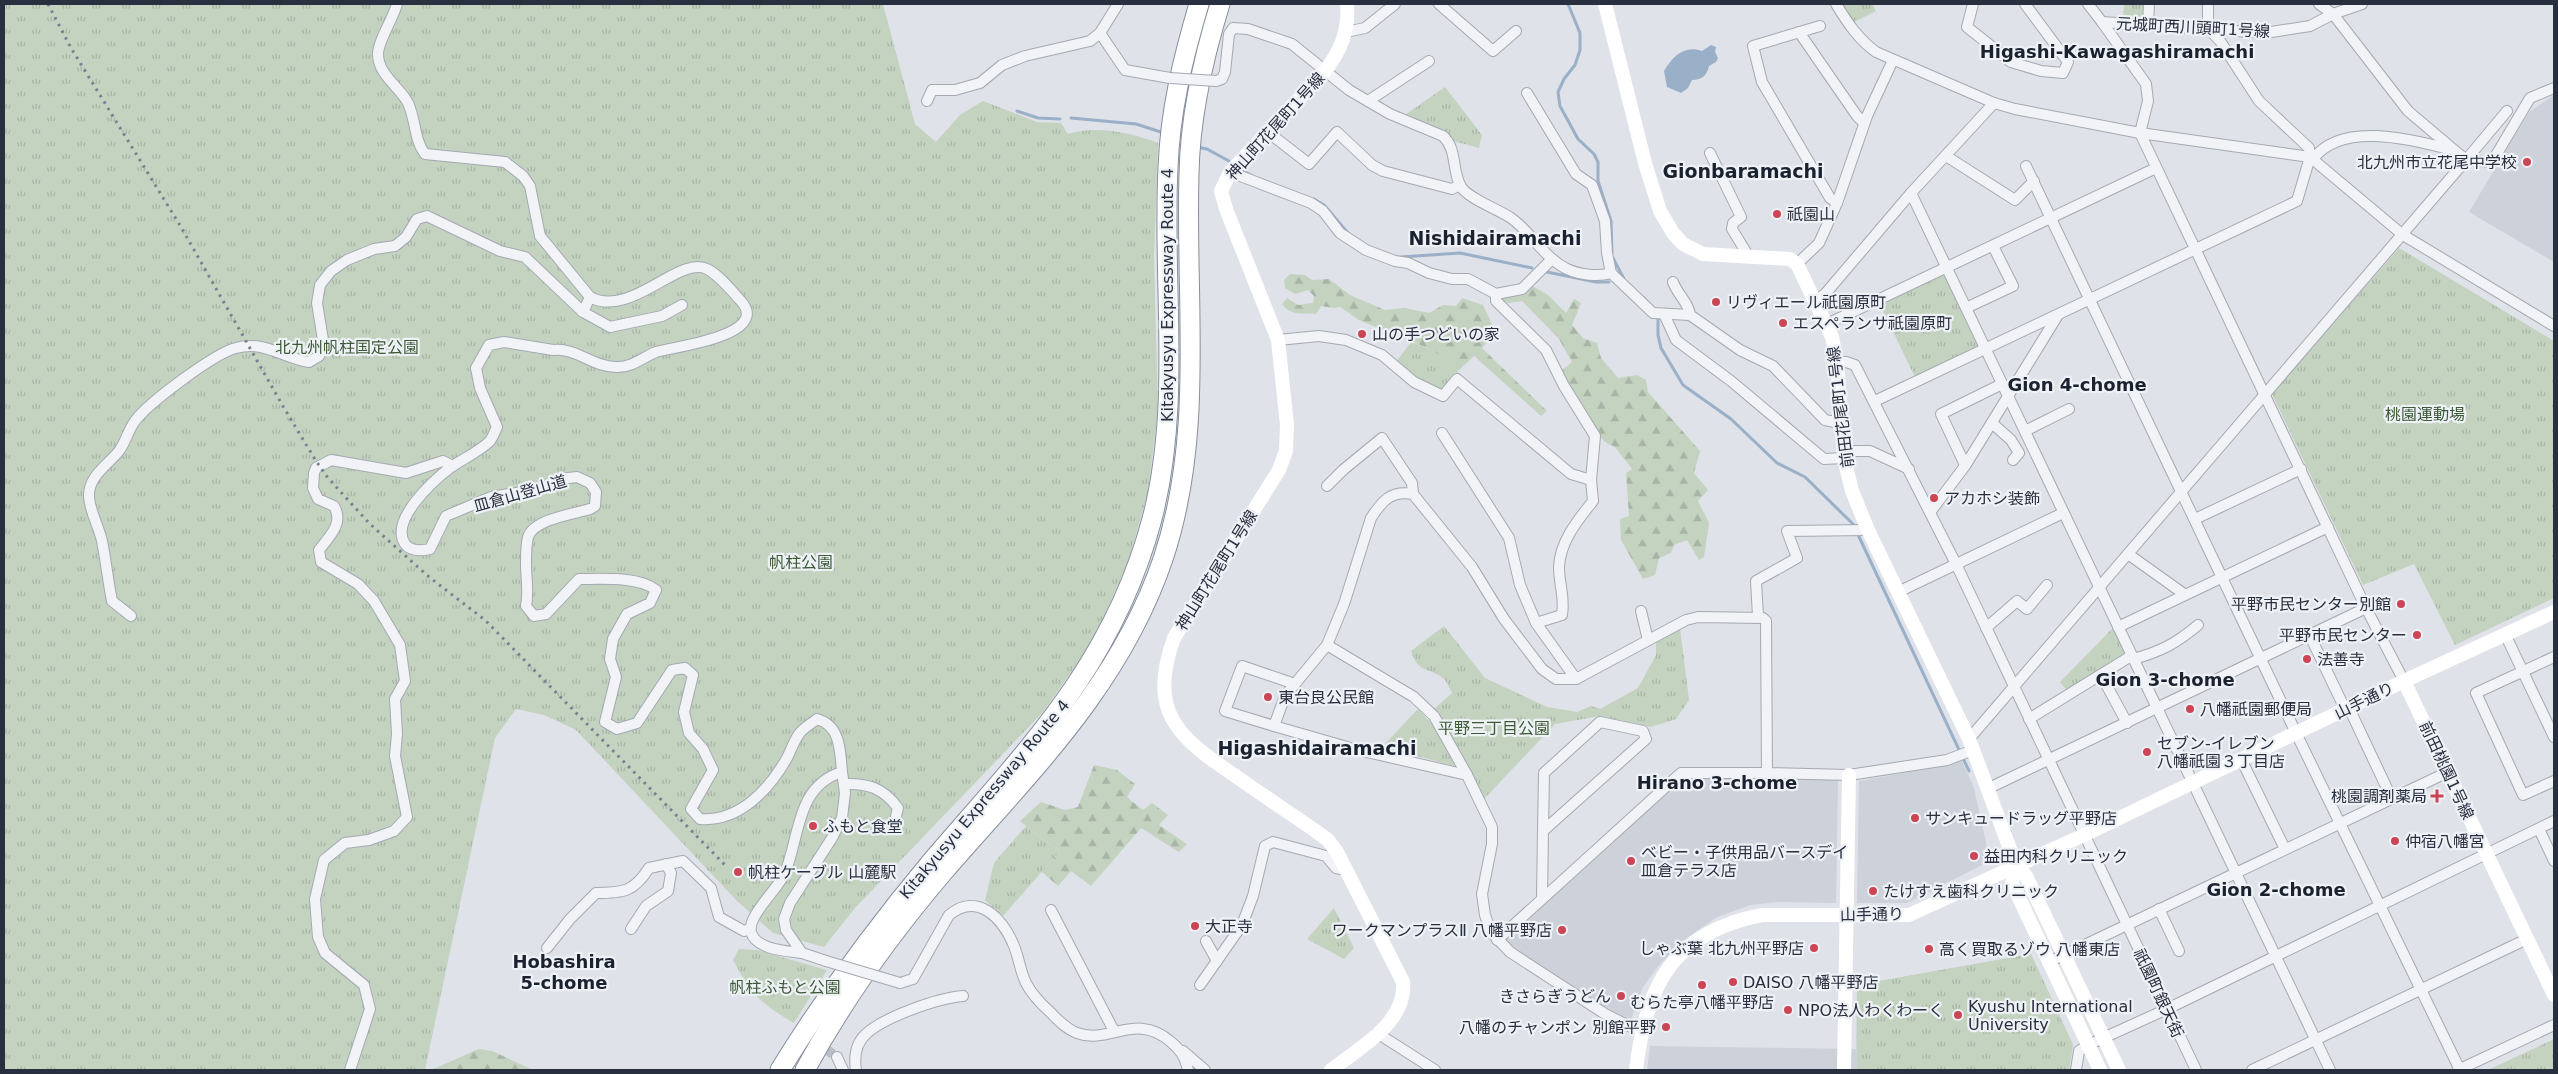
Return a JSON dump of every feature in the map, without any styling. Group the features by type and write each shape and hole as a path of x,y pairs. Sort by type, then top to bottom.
{"highway":[{"name":"Kitakyusyu Expressway Route 4","path":"805,1070 839,1013 893,934 1056,730 1120,609 1142,551 1160,483 1168,417 1168,168 1181,66 1199,4"},
{"name":"Kitakyusyu Expressway Route 4","path":"780,1070 833,989 880,925 1106,677 1138,620 1163,557 1181,485 1190,415 1189,171 1196,101 1206,52 1220,4"}],"street":[{"path":"397,4 392,20 380,44 378,55 381,69 407,102 415,124 420,147 425,154 435,156 505,162 523,176 530,186 540,236 590,297 583,312"},
{"path":"927,101 932,90 955,90 980,83 1002,65 1025,56 1090,41 1100,33 1118,4"},
{"name":"神山町花尾町1号線","path":"1331,1070 1377,1033 1396,1014 1402,997 1403,982 1337,852 1328,840 1202,753 1185,738 1170,716 1164,679 1166,659 1174,638 1279,470 1286,451 1287,425 1278,340 1226,209 1221,191 1230,172 1325,71 1338,54 1346,32 1347,4"},
{"path":"1346,32 1365,28 1395,4"},
{"path":"1440,4 1492,51 1516,31"},
{"path":"1605,4 1634,124 1666,222 1683,244 1693,250 1718,256 1790,259 1797,264 1819,243 1837,203 1864,124 1893,60"},
{"path":"1836,4 1864,43 1893,60 1994,103 2140,133 2311,158 2403,235 2554,326"},
{"path":"1973,4 1967,27 2011,62 2041,71 2062,73 2068,62 2025,4"},
{"name":"元城町西川頭町1号線","path":"2088,4 2102,22 2265,33 2310,26 2332,14 2355,5"},
{"path":"2148,25 2149,4"},
{"path":"2208,4 2208,28 2220,41 2259,101 2309,148 2311,158"},
{"path":"2319,4 2332,14 2408,111 2466,160 2492,162 2530,98 2554,88"},
{"path":"2102,22 2146,84 2148,100 2140,133 2366,608 2404,681"},
{"path":"1820,26 1753,46 1762,82 1830,198 1837,203"},
{"path":"1100,33 1125,70 1170,78 1216,81 1222,79 1226,72 1229,34 1232,28 1248,29 1292,44 1325,71 1368,101 1390,114 1443,136 1450,142 1460,185 1467,194 1491,205 1525,228 1552,259 1568,269 1601,276 1612,274"},
{"path":"1799,32 1864,124"},
{"path":"1368,101 1429,61"},
{"path":"1527,93 1576,174 1592,185 1605,221 1607,253 1612,274 1659,314 1676,340 1731,381 1824,459 1870,451 1909,469"},
{"path":"1816,300 1825,294 1844,273 1911,193 1994,103"},
{"path":"1497,940 1681,773 1848,775 1947,760 1966,750 2014,687 2403,235 2507,111"},
{"path":"1268,132 1310,164 1337,132 1372,165 1383,171 1452,189 1460,185"},
{"path":"1875,402 2194,248 2297,201 2311,158 2319,150 2354,135 2410,138 2452,150"},
{"path":"1710,153 1741,216 1733,223 1732,229 1749,257"},
{"path":"1946,156 2015,200 2034,181"},
{"path":"2026,166 2296,733 2460,1070 2554,1025"},
{"path":"1827,324 2156,168"},
{"path":"1230,172 1311,203 1323,211 1340,233 1366,250 1395,261 1408,263 1429,274 1452,279 1468,279 1496,294 1522,289 1552,259"},
{"path":"1911,193 2193,782 2314,1041 2330,1070"},
{"path":"132,616 112,601 102,541 89,497 98,472 119,451 135,421 149,406 202,367 235,348 256,345 274,349 298,360 309,362 319,356 324,346 317,303 320,285 331,271 347,260 374,249 395,246 406,237 417,219 427,216 500,251 525,257 583,312 610,326 662,316 682,305"},
{"path":"1966,308 2013,286 1992,246"},
{"name":"前田花尾町1号線","path":"1797,264 1827,324 1837,362 1843,455 1859,530 1898,592 1966,750 1987,789 2016,865 2026,876 2119,1070"},
{"name":"皿倉山登山道","path":"590,297 598,301 614,301 638,295 665,280 696,267 706,268 723,282 743,303 746,312 744,320 734,330 718,339 656,352 630,365 617,367 599,365 562,349 504,342 489,345 476,368 480,388 497,427 490,440 453,466 426,489 403,518 401,531 404,543 411,549 420,551 430,549 446,516 491,497 540,489 560,479 577,477 590,483 596,492 595,506 542,523 533,528 528,537 526,565 529,585 526,606 534,616 546,614 579,579 601,578 648,584 656,590 650,603 627,614 613,639 610,659 616,677 605,722 617,729 629,728 637,723 672,670 685,668 694,675 684,712 689,733 704,749 713,770 691,809 700,819 714,820 732,814 755,799 771,783 800,733 817,719 827,722 837,736 842,772"},
{"path":"1673,282 1676,293 1689,308 1690,315"},
{"path":"1496,294 1496,301 1546,350 1564,386 1595,436 1591,480 1593,501 1572,528 1563,549 1559,568 1564,601 1562,615 1536,623"},
{"path":"1659,314 1690,315 1740,350 1773,366 1825,420 1840,422"},
{"path":"1931,511 1965,465 2058,315"},
{"path":"1278,340 1319,336 1346,340 1382,355 1414,382 1443,396 1448,393 1457,379 1571,474 1591,480"},
{"name":"祇園町銀天街","path":"1837,362 1855,365 1931,511 2196,1070"},
{"path":"1965,465 1941,414 2002,384"},
{"path":"2025,430 2069,409"},
{"path":"1992,423 2011,440 2019,453 2013,460"},
{"path":"1442,433 1509,538 1520,586 1536,623 1576,679"},
{"path":"1327,486 1343,470 1382,438 1412,483 1413,494 1472,567 1504,619 1542,669 1556,679 1566,681 1576,679 1686,620 1698,617 1758,616 1766,621 1767,773"},
{"path":"350,1070 370,1009 364,985 325,953 318,937 314,899 324,860 346,843 369,840 394,831 407,817 395,756 397,734 394,712 395,699 405,682 400,645 374,601 358,584 321,562 319,550 337,525 338,514 334,506 318,499 313,488 314,473 316,468 331,460 406,473 443,461 453,466"},
{"path":"2195,519 2301,469"},
{"path":"1274,726 1286,696 1327,646 1344,604 1371,518 1379,506 1390,496 1402,492 1413,494"},
{"path":"1898,592 2063,513"},
{"path":"2118,627 2328,527"},
{"path":"1758,616 1756,581 1797,558 1786,531 1859,530"},
{"path":"2128,554 2184,594"},
{"path":"1986,628 2017,601 2027,609 2047,585"},
{"path":"1987,789 2366,608"},
{"path":"1642,611 1648,640"},
{"name":"山手通り","path":"1636,1070 1641,1032 1650,1000 1677,957 1716,927 1738,919 1762,915 1909,915 2084,835 2347,708 2554,612"},
{"path":"2029,719 2132,657 2157,653 2178,643 2198,625"},
{"path":"2504,634 2554,738"},
{"path":"2310,636 2392,799"},
{"path":"1327,646 1414,697 1434,716 1468,775 1492,826 1492,844 1482,894 1485,915 1497,940 1510,952 1605,1014 1641,1032"},
{"path":"2554,657 2476,693 2523,795 2554,780"},
{"path":"1294,684 1242,666 1225,711 1354,749 1468,775"},
{"path":"2101,675 2126,723"},
{"name":"前田桃園1号線","path":"2404,681 2554,995"},
{"path":"1542,898 1544,773 1600,722 1643,730 1646,739 1544,831"},
{"path":"2241,759 2285,849"},
{"path":"802,953 786,930 784,919 790,904 832,838 842,818 846,793 842,772 830,776 812,792 802,808 784,874 756,913 750,929 752,936 767,947 802,953 900,983 913,979 949,915 958,908 968,904 978,906 990,913 1008,931 1025,981 1034,997 1064,1026 1077,1033 1091,1035 1134,1028 1149,1029 1166,1037 1205,1070"},
{"path":"2049,962 2448,772"},
{"path":"1844,1070 1848,775"},
{"path":"844,784 864,783 879,789 898,808 896,816"},
{"path":"2076,1070 2079,1051 2088,1045 2167,1009 2274,955 2554,821"},
{"path":"2539,829 2554,861"},
{"path":"1200,985 1242,925 1265,846 1273,842 1326,856 1336,868 1346,870"},
{"path":"547,948 570,919 596,892 629,891 642,879 649,868 683,861 711,888 719,917 744,931 750,929"},
{"path":"631,929 646,906 668,891 672,873 666,864"},
{"name":"前田花尾町1号線","path":"2016,865 2012,883 2100,1070"},
{"path":"2159,909 2179,951"},
{"path":"1050,910 1114,1031"},
{"path":"2252,1070 2527,939"},
{"path":"1206,941 1217,961"},
{"path":"856,1070 854,1059 857,1047 865,1034 881,1024 941,998 963,996"},
{"path":"1377,1033 1430,1069"},
{"path":"1182,1051 1188,1070"},
{"path":"837,1057 843,1070"}],"shaded area":[{"name":"北九州市立花尾中学校","path":"2554,95 2554,262 2469,212 2529,112"},
{"path":"1961,759 1974,788 1990,861 1907,903 1857,903 1859,781 1948,765"},
{"path":"1684,777 1838,780 1836,903 1778,902 1751,905 1717,917 1684,940 1660,964 1643,987 1631,1019 1614,1014 1512,947 1505,938"},
{"name":"Kyushu International University","path":"2031,954 2073,1045 2069,1070 1647,1070 1650,1046 1856,1049 1857,985"}],"green space":[{"name":"北九州帆柱国定公園","path":"4,4 883,4 915,124 936,142 960,115 983,101 1037,122 1061,123 1068,134 1090,130 1113,131 1158,143 1154,258 1158,411 1148,492 1128,562 1093,641 1043,712 855,908 824,947 773,933 737,901 576,730 544,715 516,709 495,738 425,1070 4,1070"},
{"path":"1843,4 1872,4 1876,11 1854,22"},
{"path":"2124,4 2145,4 2143,21 2123,20"},
{"path":"1445,87 1482,135 1479,148 1453,141 1445,132 1405,115"},
{"name":"桃園運動場","path":"2399,248 2554,341 2554,598 2455,645 2414,564 2363,585 2272,394"},
{"path":"1290,274 1305,275 1312,280 1329,279 1350,295 1385,310 1404,308 1429,313 1443,305 1456,306 1462,298 1483,305 1495,331 1482,348 1547,411 1541,416 1474,356 1458,371 1432,350 1359,320 1340,307 1321,306 1316,314 1297,313 1285,308 1282,304 1287,298 1298,305 1313,303 1314,296 1308,290 1295,294 1285,288 1284,280"},
{"path":"1941,275 1947,277 1979,343 1976,349 1915,377 1880,305"},
{"path":"1531,285 1548,295 1566,313 1574,299 1581,303 1572,325 1583,338 1597,343 1601,358 1618,378 1637,375 1646,380 1648,392 1700,451 1694,473 1708,490 1698,501 1709,523 1704,557 1699,560 1687,540 1674,545 1671,553 1659,558 1655,575 1643,579 1621,540 1620,519 1629,516 1626,473 1632,469 1615,447 1605,442 1599,435 1561,371 1572,362 1559,339 1522,301 1509,303 1500,300 1500,296 1521,295"},
{"path":"1411,342 1432,350 1458,371 1444,391 1414,378 1396,362"},
{"name":"平野三丁目公園","path":"1444,626 1485,678 1547,707 1577,712 1591,706 1600,709 1638,688 1656,655 1656,642 1680,628 1689,700 1676,719 1651,727 1600,716 1555,724 1484,799 1441,719 1433,710 1452,693 1444,679 1417,664 1411,651"},
{"path":"2115,626 2127,654 2067,691 2060,682"},
{"path":"1418,709 1436,729 1455,766 1382,747"},
{"path":"1094,765 1117,770 1135,784 1127,797 1143,810 1152,803 1168,815 1159,825 1187,844 1179,852 1141,828 1091,886 1071,871 1058,886 1042,872 1059,852 1020,821 1041,802 1065,810 1078,807"},
{"path":"1026,826 1059,852 1003,916 985,900 994,863"},
{"path":"1334,908 1354,948 1344,959 1307,939"},
{"name":"帆柱ふもと公園","path":"739,949 757,950 827,970 794,1023 765,1004 745,982 733,960"},
{"name":"Kyushu International University","path":"2031,954 2073,1045 2069,1070 1857,1070 1857,985"},
{"path":"2554,1039 2554,1070 2488,1070"},
{"path":"479,1049 492,1051 533,1070 431,1070"}],"water":[{"path":"1711,45 1716,47 1715,52 1718,58 1716,62 1709,66 1704,76 1692,80 1688,88 1681,93 1667,87 1664,71 1675,56 1690,49 1702,51"}],"waterway":[{"path":"1568,4 1580,33 1580,50 1575,65 1564,79 1558,92 1560,106 1578,139 1594,154 1598,162 1598,181 1611,221 1612,252"},
{"path":"1017,111 1038,118 1060,119"},
{"path":"1071,118 1136,124 1164,133"},
{"path":"1197,147 1207,149 1229,161"},
{"path":"1244,171 1252,176"},
{"path":"1314,199 1324,205 1348,233"},
{"path":"1401,257 1460,253 1532,268"},
{"path":"1613,258 1624,279"},
{"path":"1547,272 1596,282 1609,282"},
{"path":"1643,297 1656,311"},
{"path":"1658,316 1658,335 1661,348 1683,385 1731,419 1777,463 1805,477 1853,524 1969,771"}],"tunnel":[{"path":"800,1031 837,1057"}],"railway":[{"path":"48,4 71,48 181,227 284,408 328,478 370,524 429,577 485,620 725,865"}],"place":[{"name":"北九州市立花尾中学校","path":"2527,162"},
{"name":"祇園山","path":"1777,214"},
{"name":"リヴィエール祇園原町","path":"1716,302"},
{"name":"エスペランサ祇園原町","path":"1783,323"},
{"name":"山の手つどいの家","path":"1362,334"},
{"name":"アカホシ装飾","path":"1934,498"},
{"name":"平野市民センター別館","path":"2401,604"},
{"name":"平野市民センター","path":"2417,635"},
{"name":"法善寺","path":"2307,659"},
{"name":"東台良公民館","path":"1268,697"},
{"name":"八幡祇園郵便局","path":"2190,709"},
{"name":"セブン-イレブン 八幡祇園３丁目店","path":"2147,752"},
{"name":"桃園調剤薬局","path":"2437,796"},
{"name":"サンキュードラッグ平野店","path":"1915,818"},
{"name":"ふもと食堂","path":"813,826"},
{"name":"仲宿八幡宮","path":"2395,841"},
{"name":"益田内科クリニック","path":"1974,856"},
{"name":"ベビー・子供用品バースデイ 皿倉テラス店","path":"1631,861"},
{"name":"帆柱ケーブル 山麓駅","path":"738,872"},
{"name":"たけすえ歯科クリニック","path":"1873,891"},
{"name":"大正寺","path":"1195,926"},
{"name":"ワークマンプラスⅡ 八幡平野店","path":"1562,930"},
{"name":"しゃぶ葉 北九州平野店","path":"1814,948"},
{"name":"高く買取るゾウ 八幡東店","path":"1929,949"},
{"name":"DAISO 八幡平野店","path":"1733,982"},
{"name":"むらた亭八幡平野店","path":"1702,985"},
{"name":"きさらぎうどん","path":"1621,996"},
{"name":"NPO法人わくわーく","path":"1788,1010"},
{"name":"Kyushu International University","path":"1958,1015"},
{"name":"八幡のチャンポン 別館平野","path":"1666,1027"}],"district":[{"name":"Higashi-Kawagashiramachi","path":"2117,52"},
{"name":"Gionbaramachi","path":"1743,171"},
{"name":"Nishidairamachi","path":"1495,238"},
{"name":"Gion 4-chome","path":"2077,385"},
{"name":"Gion 3-chome","path":"2165,680"},
{"name":"Higashidairamachi","path":"1317,748"},
{"name":"Hirano 3-chome","path":"1717,783"},
{"name":"Gion 2-chome","path":"2276,890"},
{"name":"Hobashira 5-chome","path":"564,972"}],"park label":[{"name":"帆柱公園","path":"801,562"}]}
